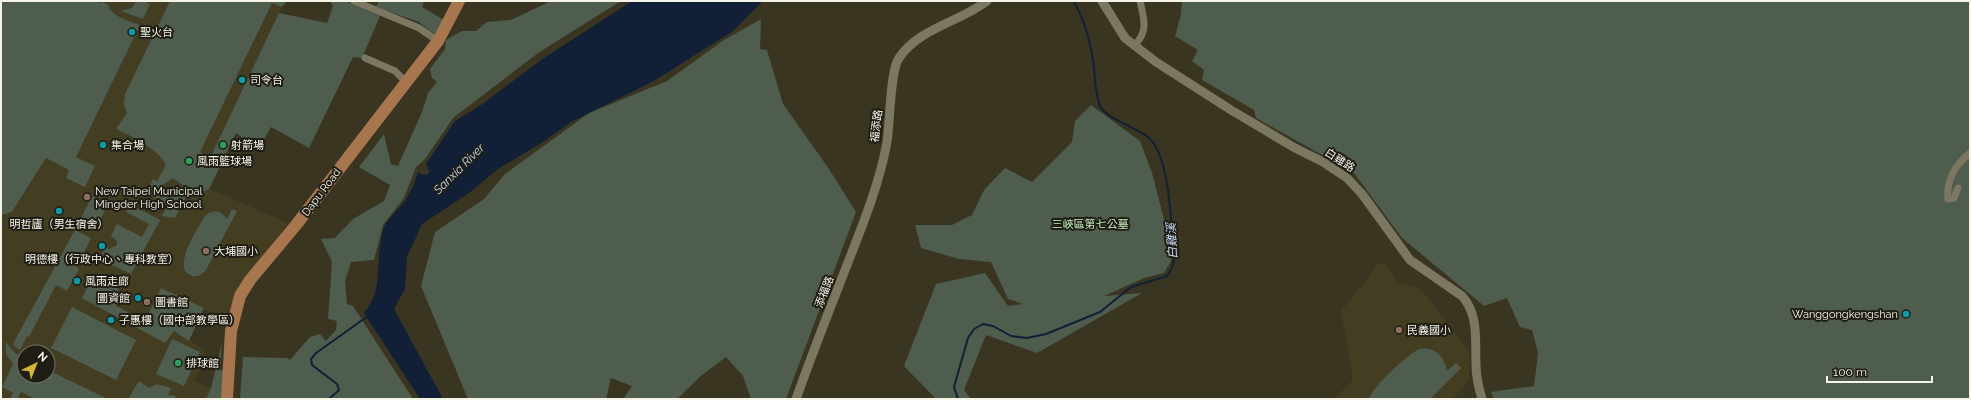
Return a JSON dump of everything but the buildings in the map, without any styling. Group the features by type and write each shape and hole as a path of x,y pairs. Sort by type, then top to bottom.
{"main road":[{"name":"Dapu Road","path":"227,399 231,331 240,296 250,280 296,225 438,41 459,1"}],"street":[{"path":"354,1 418,28 438,41"},
{"name":"福添路","path":"874,194 889,130 897,60 908,47 926,33 966,15 987,1"},
{"name":"白雞路","path":"1102,1 1119,30 1134,46 1156,62 1231,110 1295,148 1338,171 1351,181 1410,260 1455,290 1467,302 1474,317 1477,377 1482,399"},
{"path":"1134,46 1140,40 1144,29 1140,1"},
{"path":"365,58 395,71 406,82"},
{"path":"1958,188 1954,198 1948,199 1948,183 1960,162 1970,153"},
{"name":"添福路","path":"796,399 874,194"}],"shaded area":[{"name":"New Taipei Municipal Mingder High School","path":"98,1 285,1 236,104 246,112 210,189 288,223 240,289 226,319 161,288 148,315 200,347 205,353 195,381 211,388 206,399 1,399 1,215 13,212 46,158 69,170"},
{"name":"民義國小","path":"1383,262 1399,283 1421,289 1469,351 1469,380 1452,399 1334,399 1353,380 1341,311 1376,266"}],"green space":[{"path":"1,1 98,1 98,3 103,2 108,5 117,16 140,25 76,157 95,166 85,187 66,178 69,170 46,158 12,212 1,215"},
{"path":"136,1 144,1 150,4 143,19 121,11 132,8"},
{"path":"170,1 287,1 282,7 272,3 200,152 210,158 279,13 327,23 333,6 330,1 345,1 380,16 362,58 353,57 309,148 271,127 259,149 236,133 209,189 200,192 195,191 173,178 163,185 169,194 175,189 186,197 175,218 162,216 166,208 157,203 158,200 146,193 153,179 157,181 166,165 151,148 116,129 127,113 124,104 125,94"},
{"path":"379,1 424,1 422,7 444,20 437,36 419,22 376,7"},
{"path":"551,1 621,1 538,53 453,118 425,159 416,167 404,198 383,225 374,260 351,262 345,281 347,304 353,306 413,399 240,399 243,357 287,358 290,360 310,337 320,334 326,341 336,330 337,321 328,319 332,262 321,239 335,238 353,219 384,201 390,185 359,167 384,134 391,164 398,166 422,112 428,93 437,82 432,78 430,69 445,49 446,40 462,31 476,31 487,22 511,20"},
{"path":"1182,1 1970,1 1970,399 1494,399 1491,392 1534,386 1538,353 1532,330 1520,327 1507,298 1484,306 1402,238 1354,173 1256,118 1254,110 1202,80 1204,70 1192,61 1198,50 1175,36 1181,14"},
{"path":"761,19 760,49 767,50 783,104 829,169 856,212 786,399 751,399 743,376 726,357 702,375 677,399 623,399 632,386 611,378 606,399 468,399 421,286 435,232 484,199 505,174 589,113 667,81 724,40"},
{"name":"三峽區第七公墓","path":"1091,105 1140,141 1152,173 1167,231 1171,261 1164,273 1144,278 1104,296 1142,293 1037,353 986,335 964,390 971,399 936,399 904,366 936,284 985,273 1008,306 1023,304 1008,299 991,262 959,259 921,248 915,225 952,225 972,215 984,190 1005,168 1032,182 1072,142 1075,121"},
{"path":"92,196 108,204 97,226 81,218"},
{"path":"130,204 160,220 131,274 99,259 105,247 109,249 117,245 117,241 111,236 117,224 142,237 149,224 126,212"},
{"path":"232,209 237,211 206,270 197,276 186,273 184,258 187,249 204,217 213,212 219,212 227,219"},
{"path":"75,230 91,238 77,267 79,269 67,291 56,285 29,337 27,336 23,344 16,344 16,347 13,345"},
{"path":"93,276 119,289 113,301 117,303 116,306 145,321 161,288 204,308 189,341 174,331 165,343 82,298"},
{"path":"72,307 136,340 116,380 56,350 56,344 53,344"},
{"name":"排球館","path":"172,339 200,352 184,386 156,374"},
{"path":"6,342 16,354 16,384 56,384 56,374 108,399 35,399 21,392 17,399 10,399 13,393 2,387 13,364 6,354"},
{"path":"222,343 220,370 227,372 224,399 206,399 211,388"},
{"path":"1419,349 1430,349 1438,353 1444,361 1447,371 1456,363 1461,368 1430,399 1369,399 1372,393 1391,371"},
{"path":"139,381 149,388 157,384 171,388 168,395 176,396 175,399 128,399"}],"water":[{"name":"Sanxia River","path":"632,1 763,1 733,31 654,81 571,122 543,142 498,169 469,193 422,224 407,257 405,289 394,309 443,399 420,399 364,313 375,294 381,238 384,227 388,220 407,198 413,187 418,172 423,175 428,174 429,171 426,164 455,121 481,105 544,58"}],"waterway":[{"name":"白雞溪","path":"958,399 954,387 968,338 974,329 983,324 993,326 1011,336 1027,338 1046,334 1100,312 1131,287 1167,276 1172,268 1174,259 1171,212 1166,176 1156,146 1148,137 1115,119 1100,106 1096,92 1094,67 1089,41 1081,16 1073,1"},
{"path":"329,399 339,390 337,384 312,365 311,359 316,353 368,316"}],"place":[{"name":"聖火台","path":"132,32"},
{"name":"司令台","path":"242,80"},
{"name":"集合場","path":"103,145"},
{"name":"射箭場","path":"223,145"},
{"name":"風雨籃球場","path":"189,161"},
{"name":"New Taipei Municipal Mingder High School","path":"87,197"},
{"name":"明哲廬（男生宿舍）","path":"59,211"},
{"name":"明德樓（行政中心、專科教室）","path":"102,246"},
{"name":"大埔國小","path":"206,251"},
{"name":"風雨走廊","path":"77,281"},
{"name":"圖資館","path":"138,298"},
{"name":"圖書館","path":"147,302"},
{"name":"Wanggongkengshan","path":"1906,314"},
{"name":"子惠樓（國中部教學區）","path":"111,320"},
{"name":"民義國小","path":"1399,330"},
{"name":"排球館","path":"178,363"}]}
